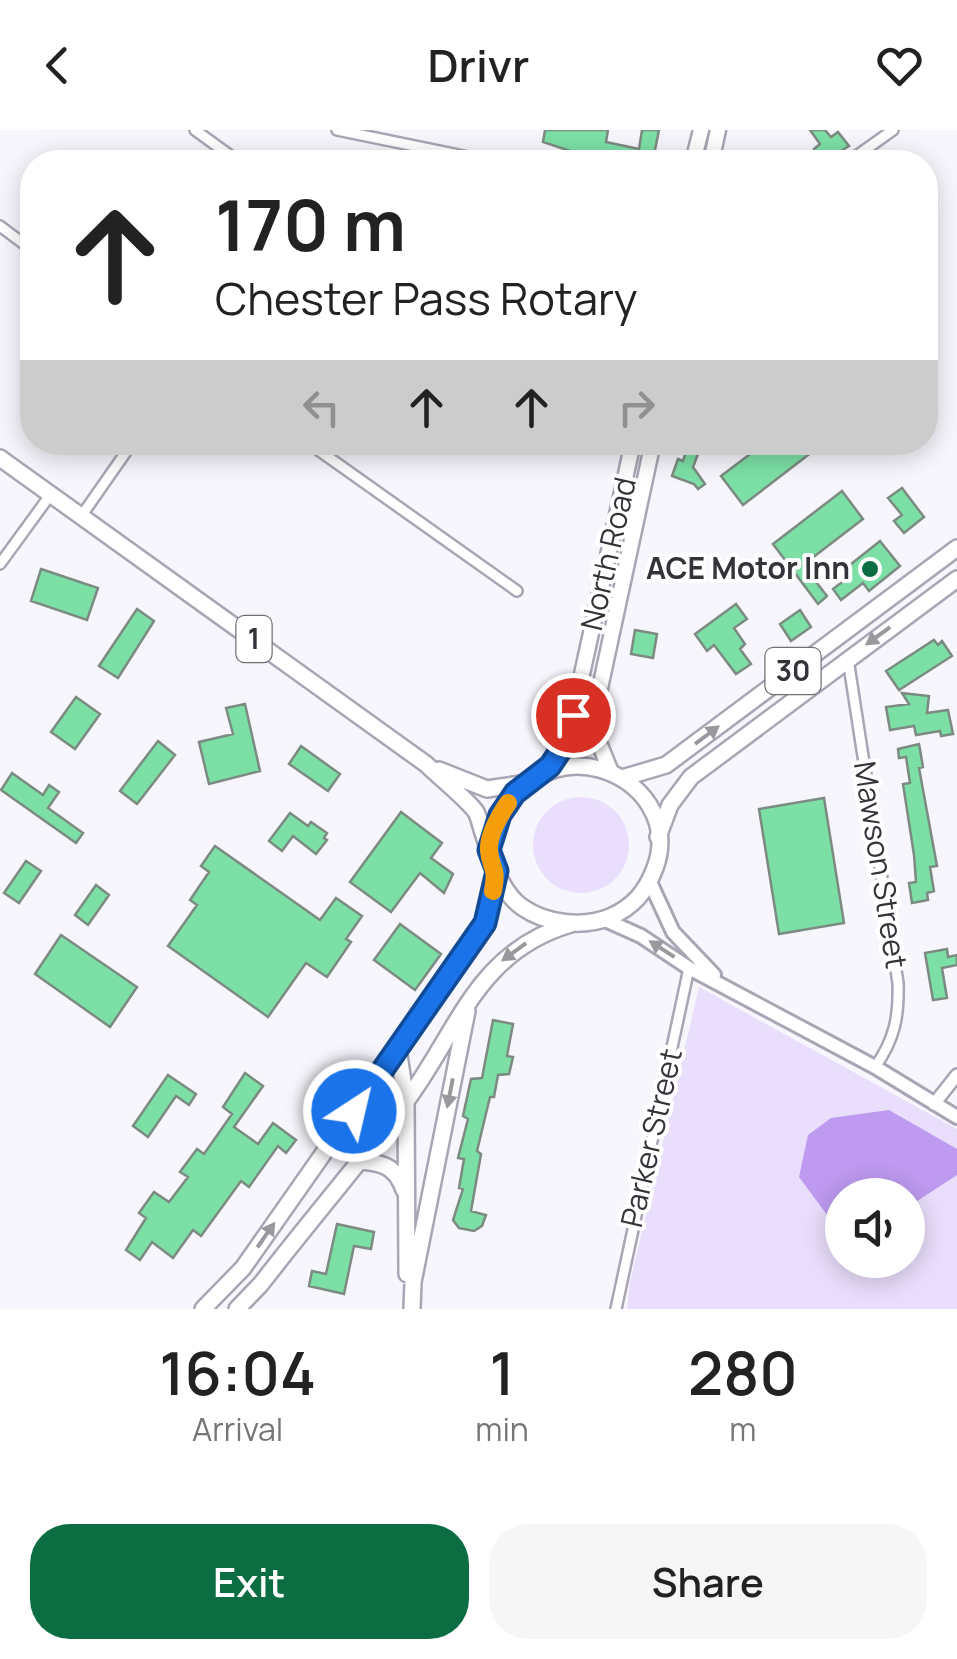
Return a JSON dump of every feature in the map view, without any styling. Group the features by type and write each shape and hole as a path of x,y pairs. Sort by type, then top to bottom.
{"highway":[{"name":"1","path":"0,458 426,764 476,812 506,891 523,908 571,924"},
{"name":"30","path":"616,775 666,765 957,548"},
{"name":"30","path":"658,837 670,805 691,777 957,579"},
{"name":"1","path":"426,764 487,789 508,788 576,766 616,775"},
{"path":"616,775 647,803 658,837 658,860 650,882"},
{"path":"489,850 500,815 515,793 535,778"},
{"path":"203,1309 242,1268 485,923 497,871"},
{"name":"1","path":"470,997 515,950 555,928 603,920 634,902 650,882"},
{"path":"236,1309 261,1284 406,1101 470,997"},
{"path":"409,1309 470,997"},
{"path":"398,1048 406,1101 409,1309"},
{"path":"357,1162 391,1168 402,1183 408,1203"},
{"path":"242,1268 261,1284"}],"main road":[{"name":"North Road","path":"535,778 560,751 573,715 631,455"},
{"name":"North Road","path":"616,775 595,733 594,716 650,455"},
{"path":"650,882 673,932 719,981"},
{"path":"603,920 642,936 689,968 875,1067 957,1117"}],"street":[{"path":"195,130 222,150"},
{"path":"337,130 434,150"},
{"path":"864,150 892,130"},
{"path":"82,514 124,455"},
{"path":"325,455 516,591"},
{"path":"0,564 51,494"},
{"name":"Mawson Street","path":"848,658 898,983 899,1016 890,1046 875,1067"},
{"name":"Parker Street","path":"616,1309 689,968"},
{"path":"934,1104 957,1075"}],"shaded area":[{"path":"581,797 599,801 615,811 625,827 629,845 625,863 615,879 599,889 581,893 563,889 547,879 537,863 533,845 537,827 547,811 563,801"},
{"path":"699,987 957,1129 957,1309 627,1309"},
{"path":"889,1110 957,1149 957,1175 925,1196 925,1178 825,1178 825,1212 799,1177 808,1135 831,1118"}],"building":[{"path":"545,130 608,130 606,142 639,149 642,130 659,130 655,150 567,150 543,142"},
{"path":"810,130 825,130 831,137 838,132 849,146 843,150 815,150 820,144"},
{"path":"685,455 698,455 693,467 705,484 698,489 672,476 678,459 683,461"},
{"path":"749,455 808,455 743,505 721,476"},
{"path":"902,488 924,517 904,533 894,521 902,515 888,498"},
{"path":"842,491 863,519 803,565 827,596 818,604 773,544"},
{"name":"ACE Motor Inn","path":"880,541 900,566 869,591 863,583 841,600 833,589 846,579 841,572"},
{"path":"41,569 98,588 87,620 31,601"},
{"path":"736,604 747,619 734,628 745,644 740,649 751,664 736,674 714,645 707,651 695,634"},
{"path":"137,609 154,621 118,678 99,666"},
{"path":"800,610 811,627 791,641 780,624"},
{"path":"635,630 657,634 653,658 631,654"},
{"path":"934,640 938,645 942,641 952,656 899,690 886,671"},
{"path":"902,693 929,696 927,713 948,710 953,734 941,736 940,731 916,735 914,726 890,730 886,707 909,704"},
{"path":"76,697 100,714 75,749 51,732"},
{"path":"245,704 260,771 209,784 199,742 233,734 226,708"},
{"path":"158,741 175,755 137,804 120,791"},
{"path":"919,744 923,767 919,768 937,866 930,867 934,891 927,893 928,900 912,903 909,883 916,882 914,855 903,784 910,783 906,757 899,758 898,749"},
{"path":"301,746 340,774 328,791 289,764"},
{"path":"12,773 43,795 49,785 59,792 48,808 83,833 76,843 1,790"},
{"path":"824,798 844,923 779,934 759,809"},
{"path":"401,812 442,843 431,858 453,874 444,893 420,873 391,912 350,882"},
{"path":"290,813 327,833 327,840 316,854 293,836 282,851 269,841"},
{"path":"215,846 320,920 336,898 362,916 346,939 351,942 327,977 306,963 268,1017 168,946 197,905 190,900 209,872 201,866"},
{"path":"26,861 41,871 19,903 4,893"},
{"path":"96,885 109,895 88,925 75,915"},
{"path":"400,924 441,954 415,990 374,960"},
{"path":"61,935 137,987 110,1027 35,974"},
{"path":"947,949 948,957 957,955 957,965 942,968 947,998 933,1000 925,953"},
{"path":"493,1020 513,1024 507,1056 513,1057 509,1074 498,1075 477,1151 481,1154 471,1211 486,1215 482,1226 474,1231 459,1228 453,1220 463,1189 459,1188 464,1159 458,1158 468,1119 463,1116 471,1079 482,1078"},
{"path":"245,1073 263,1086 234,1127 258,1144 273,1123 296,1140 286,1153 278,1146 249,1187 241,1181 201,1236 193,1230 173,1258 152,1242 140,1260 126,1250 146,1218 139,1213 154,1192 169,1202 188,1177 180,1172 197,1149 204,1154 232,1114 223,1107"},
{"path":"168,1075 196,1094 189,1105 176,1096 148,1137 133,1126"},
{"path":"337,1224 374,1232 371,1249 354,1246 344,1294 309,1286 312,1271 326,1274"}],"slow traffic":[{"path":"493,891 497,871 489,850 494,829 508,803"}],"place":[{"name":"ACE Motor Inn","path":"870,569"}],"route":[{"path":"354,1111 485,923 497,871 489,850 494,829 515,793 542,776 550,766 573,715"}]}
